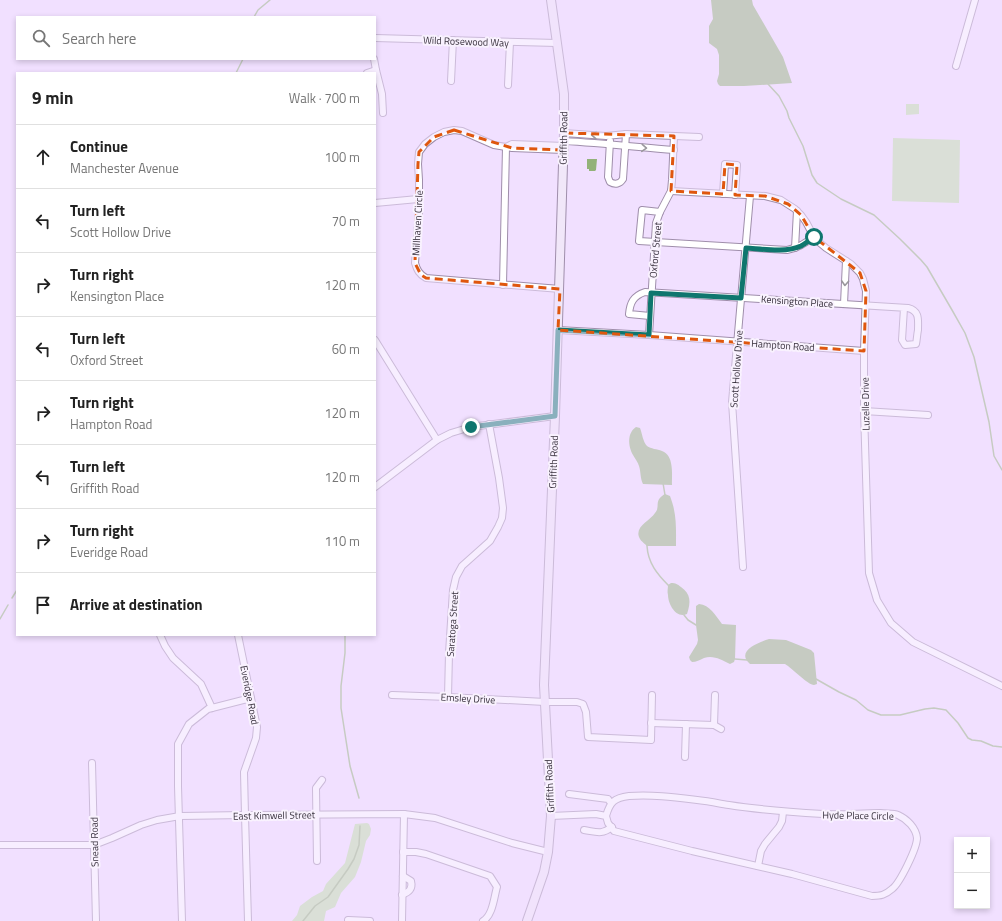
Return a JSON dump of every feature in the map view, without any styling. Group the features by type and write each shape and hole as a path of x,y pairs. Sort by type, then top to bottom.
{"street":[{"name":"Griffith Road","path":"527,921 544,872 548,852 551,816 544,685 560,290 564,94 551,0"},
{"path":"956,66 975,0"},
{"name":"Wild Rosewood Way","path":"376,38 557,43"},
{"path":"451,81 453,40"},
{"path":"508,85 510,42"},
{"path":"374,60 382,94 383,113"},
{"path":"370,72 376,70"},
{"name":"Millhaven Circle","path":"560,290 426,278 417,270 415,263 419,180 418,164 420,152 425,144 444,132 454,130 462,131 494,145 512,148 564,143"},
{"path":"610,136 608,180 613,183 619,183 622,182 623,179 626,134"},
{"path":"564,143 626,134 699,137"},
{"path":"671,191 674,136"},
{"path":"564,143 610,144 625,147 674,150"},
{"path":"503,284 506,147"},
{"path":"723,194 725,164 737,165 735,194"},
{"name":"Luzelle Drive","path":"671,191 765,196 788,204 797,211 806,222 814,237 826,248 855,267 860,273 866,291 864,411 869,573 877,600 891,623 913,642 1002,686"},
{"name":"Oxford Street","path":"649,335 656,223 671,191"},
{"name":"Scott Hollow Drive","path":"743,567 732,402 750,196"},
{"path":"376,203 418,198"},
{"path":"660,212 642,210 639,241 782,250 802,246 814,237"},
{"path":"795,248 797,211"},
{"path":"844,304 846,261"},
{"name":"Kensington Place","path":"650,316 629,314 630,304 640,294 645,292 904,308"},
{"path":"904,308 913,309 918,315 916,344 905,345 902,340 904,308"},
{"name":"Hampton Road","path":"558,330 649,335 864,351"},
{"path":"376,344 437,440"},
{"path":"864,411 928,415"},
{"path":"376,486 437,440 451,433 489,424 555,416"},
{"name":"Saratoga Street","path":"448,697 453,590 456,577 462,566 490,541 500,523 503,508 489,424"},
{"path":"160,636 173,658 201,684 212,708"},
{"name":"Everidge Road","path":"238,636 257,727 256,738 244,772 248,921"},
{"path":"652,695 651,723 714,725 721,729"},
{"path":"714,725 715,695"},
{"name":"Emsley Drive","path":"392,696 577,702 583,704 586,712 588,737 651,740 651,723"},
{"path":"182,921 178,744 189,724 208,709 251,698"},
{"path":"685,757 686,724"},
{"name":"Snead Road","path":"92,763 96,921"},
{"path":"317,861 316,788 322,780"},
{"path":"569,794 608,799 611,803 606,816 608,823 612,827 604,832 584,830"},
{"name":"Hyde Place Circle","path":"611,803 617,799 629,796 649,796 706,801 783,812 836,815 874,813 897,815 906,820 914,828 917,838 914,851 906,869 893,888 882,896 872,896 792,874 635,837 614,831 612,827"},
{"path":"758,866 761,851 779,827 782,821 783,812"},
{"path":"402,921 404,814"},
{"name":"East Kimwell Street","path":"0,845 94,845 152,822 180,816 404,814 435,818 512,843 548,852"},
{"path":"551,816 596,814 606,816"},
{"path":"403,852 426,854 490,876 497,887 490,911 486,920 484,921"},
{"path":"402,896 409,892 412,886 411,881 403,876"},
{"path":"348,920 370,921"}],"highlighted area":[{"path":"454,130 512,148 563,150 564,133 674,136 671,191 723,194 725,164 737,165 735,195 765,196 788,204 801,215 814,237 860,273 866,291 864,351 558,330 560,289 426,278 421,275 415,263 419,152 434,137"}],"shaded area":[{"path":"711,0 752,0 753,5 783,57 792,83 744,86 720,86 718,84 719,55 717,49 709,43 709,26 713,19"},
{"path":"906,104 919,104 919,114 906,115"},
{"path":"893,138 960,140 959,203 892,201"},
{"path":"587,159 597,159 595,171 589,171 589,169 587,169"},
{"path":"636,427 640,428 647,446 662,451 669,456 672,465 672,485 643,484 639,465 631,451 629,444 631,433"},
{"path":"665,494 670,496 674,509 676,521 676,546 647,546 642,542 638,535 640,528 653,516 657,510 659,499"},
{"path":"675,583 687,592 689,606 687,614 679,614 673,610 668,599 668,585"},
{"path":"699,604 709,608 722,624 736,625 734,662 730,664 711,657 694,662 690,660 689,657 698,640 696,606"},
{"path":"769,639 786,640 811,650 814,653 817,684 811,684 785,664 750,664 745,655 747,651 760,642"},
{"path":"367,823 371,829 370,835 366,841 361,862 355,877 341,893 335,907 326,911 324,921 292,921 297,915 300,906 323,891 326,884 345,863 355,824"}],"waterway":[{"path":"255,16 258,10 270,0"},
{"path":"236,72 242,60"},
{"path":"768,84 779,96 787,111 803,146 812,175 817,183 841,199 874,215 927,267 965,333 974,357 989,422 994,456 1002,470"},
{"path":"663,483 665,495"},
{"path":"647,545 651,563 657,573 669,586"},
{"path":"12,598 16,592"},
{"path":"0,619 8,605"},
{"path":"684,615 688,620 696,625"},
{"path":"345,636 345,653 341,686 341,708 350,766 359,798"},
{"path":"735,659 747,660"},
{"path":"816,679 856,700 868,710 881,715 900,715 934,708 946,710 958,723 968,738 993,746 1002,747"},
{"path":"303,921 315,906 328,897 348,869 354,859 359,845 360,826"}],"route":[{"path":"471,427 555,416 558,330 649,335 651,293 741,298 746,248 787,250 802,246 814,237"}]}
